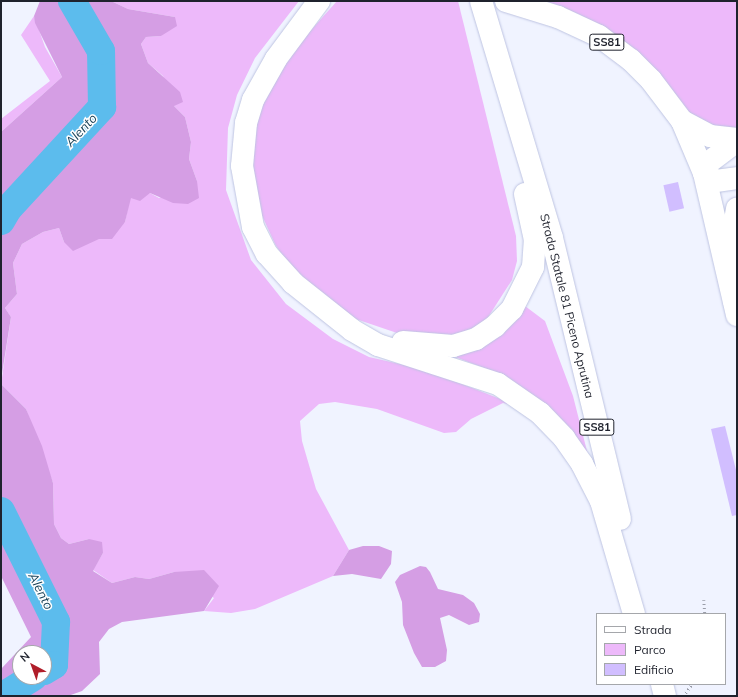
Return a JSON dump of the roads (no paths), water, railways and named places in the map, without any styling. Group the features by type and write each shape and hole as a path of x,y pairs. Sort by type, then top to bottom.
{"main road":[{"path":"319,1 276,59 253,100 246,122 242,166 253,227 267,254 319,306 378,345 498,384 540,413 564,438 582,464 601,501 634,613"},
{"path":"307,19 327,1"},
{"name":"Strada Statale 81 Piceno Aprutina","path":"481,1 552,238 579,357 644,613"},
{"path":"496,1 552,238"},
{"name":"SS81","path":"506,1 558,17 599,36 646,75 682,121 704,173"},
{"path":"319,306 388,339 414,344 453,346 476,339 495,326 512,309 534,267 535,240 495,49"},
{"path":"682,121 710,136 737,140"},
{"path":"735,308 704,173 707,164 737,140"},
{"path":"704,173 716,181 737,178"},
{"path":"735,308 730,248 737,209"},
{"path":"663,685 675,695"}],"waterway":[{"name":"Alento","path":"1,221 8,209 102,107 101,51 72,1"},
{"name":"Alento","path":"1,511 56,622 54,665 52,666"},
{"name":"Alento","path":"3,696 21,685"}]}
